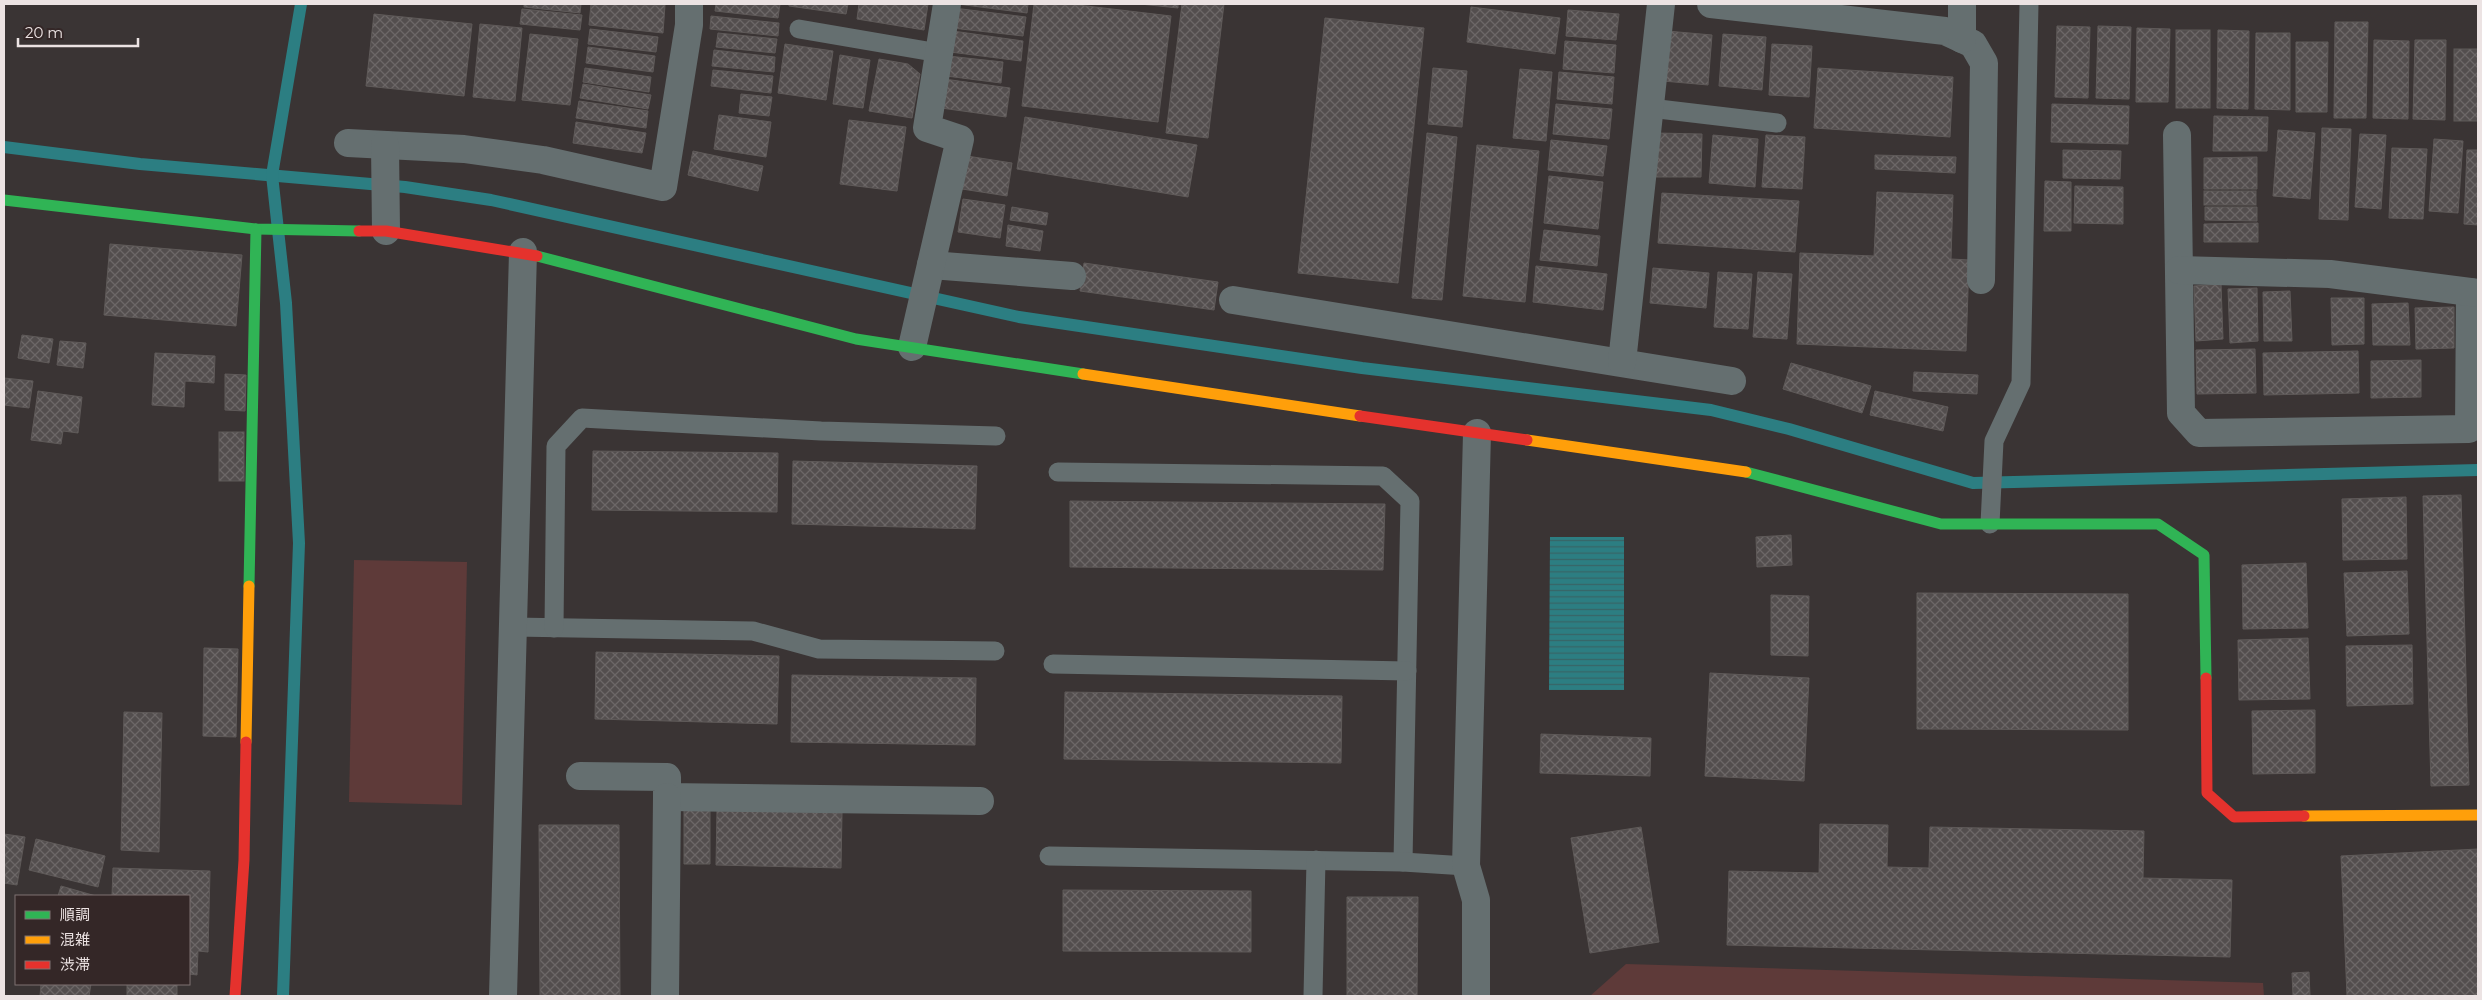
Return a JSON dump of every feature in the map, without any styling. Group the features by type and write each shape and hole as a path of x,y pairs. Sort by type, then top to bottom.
{"street":[{"path":"348,142 464,148 543,160 663,187 689,26 689,4"},
{"path":"912,347 960,139 927,128 947,4"},
{"path":"1622,362 1660,4"},
{"path":"1711,4 1944,32 1973,44 1984,63 1981,280"},
{"path":"1962,4 1962,39"},
{"path":"2177,134 2179,270 2182,413 2199,433 2469,429 2474,292 2330,274 2179,270"},
{"path":"386,144 386,232"},
{"path":"4,200 256,230 386,232 523,252 856,338 1294,407 1740,470 1941,524 2158,524 2204,555 2207,793 2234,817 2478,815"},
{"path":"235,996 244,860 256,230"},
{"path":"503,996 523,252"},
{"path":"931,265 1072,276"},
{"path":"1233,300 1732,381"},
{"path":"1476,996 1476,900 1466,866 1477,433"},
{"path":"580,776 667,777 665,996"},
{"path":"667,797 980,801"}],"lane":[{"path":"1990,524 1994,441 2021,383 2029,4"},
{"path":"799,30 939,53"},
{"path":"1650,108 1777,123"},
{"path":"554,628 556,446 582,418 821,432 996,436"},
{"path":"1058,472 1383,476 1410,501 1403,862"},
{"path":"513,628 753,631 819,649 995,651"},
{"path":"1053,664 1407,671"},
{"path":"1049,856 1403,862 1466,866"},
{"path":"1313,996 1316,860"}],"shaded area":[{"path":"354,560 467,562 462,805 349,802"},
{"path":"1626,964 2263,983 2264,996 1590,996"}],"water":[{"path":"1550,537 1624,537 1624,690 1549,690"}],"building":[{"path":"524,4 581,4 580,13 524,7"},
{"path":"591,4 665,5 663,33 589,25"},
{"path":"716,4 780,4 778,18 715,11"},
{"path":"789,4 848,4 846,14 789,6"},
{"path":"859,4 928,4 924,30 857,19"},
{"path":"957,4 1028,4 1027,13"},
{"path":"1034,4 1070,4 1171,16 1158,122 1022,106"},
{"path":"1140,4 1178,4 1178,8"},
{"path":"1182,4 1224,4 1208,138 1166,133"},
{"path":"1471,7 1560,18 1555,54 1467,42"},
{"path":"954,8 1026,17 1023,36 952,28"},
{"path":"522,9 582,15 580,30 520,24"},
{"path":"1568,10 1619,14 1616,40 1566,36"},
{"path":"374,14 472,24 464,96 366,86"},
{"path":"711,16 779,23 778,36 710,29"},
{"path":"1325,18 1424,28 1398,283 1298,273"},
{"path":"2335,22 2368,22 2366,118 2334,118"},
{"path":"480,24 522,28 515,101 473,97"},
{"path":"2057,26 2090,27 2088,98 2055,97"},
{"path":"2098,26 2131,27 2129,99 2096,98"},
{"path":"2137,28 2170,29 2168,102 2136,102"},
{"path":"590,29 658,37 656,52 588,44"},
{"path":"2176,30 2210,30 2210,108 2176,108"},
{"path":"2218,30 2249,31 2248,109 2217,108"},
{"path":"953,31 1023,41 1021,61 950,52"},
{"path":"1667,31 1712,35 1708,85 1663,81"},
{"path":"718,33 777,39 775,53 716,47"},
{"path":"2256,33 2290,33 2290,110 2255,109"},
{"path":"530,34 578,39 570,105 522,100"},
{"path":"1723,34 1766,37 1762,90 1719,86"},
{"path":"2374,40 2409,41 2408,119 2373,118"},
{"path":"2415,40 2446,40 2445,120 2413,119"},
{"path":"1565,41 1616,45 1614,73 1563,69"},
{"path":"2296,42 2328,42 2327,112 2296,112"},
{"path":"785,44 833,51 826,100 778,93"},
{"path":"1772,44 1812,46 1809,97 1769,95"},
{"path":"588,47 655,56 653,72 586,63"},
{"path":"2454,49 2478,49 2478,121 2454,121"},
{"path":"714,50 775,57 774,72 712,66"},
{"path":"840,55 870,60 863,108 833,104"},
{"path":"948,56 1003,62 1001,83 946,76"},
{"path":"879,59 908,64 920,74 912,118 869,111"},
{"path":"585,68 651,77 649,92 583,82"},
{"path":"1433,68 1467,71 1462,127 1428,124"},
{"path":"1818,68 1953,77 1950,137 1814,128"},
{"path":"1520,69 1552,72 1546,141 1513,138"},
{"path":"713,70 773,76 771,93 711,86"},
{"path":"1559,72 1614,77 1612,104 1557,99"},
{"path":"944,79 1010,88 1006,117 941,108"},
{"path":"583,84 651,95 648,109 580,98"},
{"path":"741,94 772,97 769,116 739,113"},
{"path":"579,101 648,111 646,128 576,118"},
{"path":"1556,104 1612,109 1609,139 1553,134"},
{"path":"2052,104 2129,106 2128,144 2051,142"},
{"path":"719,115 771,122 766,157 714,149"},
{"path":"2214,116 2268,117 2267,151 2213,151"},
{"path":"1025,117 1197,145 1188,197 1017,169"},
{"path":"849,120 906,127 897,191 840,184"},
{"path":"576,122 646,133 642,153 573,143"},
{"path":"2322,128 2351,129 2348,220 2319,219"},
{"path":"2278,130 2315,133 2310,199 2273,196"},
{"path":"1427,133 1457,137 1442,300 1412,298"},
{"path":"1657,133 1702,134 1701,177 1656,177"},
{"path":"2360,134 2386,135 2381,209 2355,207"},
{"path":"1713,135 1758,139 1755,187 1709,183"},
{"path":"1766,135 1805,137 1802,189 1762,187"},
{"path":"2434,139 2463,141 2458,213 2429,211"},
{"path":"1551,140 1607,146 1603,176 1548,170"},
{"path":"1477,145 1539,151 1525,302 1463,296"},
{"path":"2392,148 2427,149 2423,219 2389,218"},
{"path":"2063,150 2121,151 2120,179 2063,178"},
{"path":"2467,150 2478,150 2478,225 2464,224"},
{"path":"693,151 763,166 758,191 688,175"},
{"path":"1875,155 1956,157 1955,173 1875,169"},
{"path":"967,156 1012,163 1007,196 962,189"},
{"path":"2257,157 2257,189 2204,189 2204,158"},
{"path":"1549,176 1603,182 1598,229 1544,223"},
{"path":"2045,181 2071,182 2071,231 2044,231"},
{"path":"2075,186 2123,187 2123,224 2074,223"},
{"path":"2204,191 2256,191 2256,205 2204,205"},
{"path":"1877,192 1953,195 1951,259 1969,260 1966,351 1797,344 1800,253 1874,256"},
{"path":"1662,193 1799,201 1795,252 1658,243"},
{"path":"963,199 1005,205 1000,238 958,232"},
{"path":"1012,207 1048,213 1046,225 1010,220"},
{"path":"2205,207 2257,207 2257,221 2205,220"},
{"path":"2258,223 2258,242 2204,242 2204,224"},
{"path":"1008,225 1043,231 1040,251 1006,246"},
{"path":"1544,230 1600,236 1597,266 1540,260"},
{"path":"110,244 242,255 236,326 104,315"},
{"path":"1084,263 1218,282 1214,310 1080,291"},
{"path":"1536,266 1607,274 1603,310 1533,302"},
{"path":"1653,268 1709,273 1706,308 1650,303"},
{"path":"1718,272 1752,274 1748,329 1714,327"},
{"path":"1758,272 1792,274 1787,339 1753,337"},
{"path":"2221,284 2223,339 2196,341 2194,286"},
{"path":"2257,288 2258,341 2230,343 2228,289"},
{"path":"2290,291 2292,341 2264,341 2263,292"},
{"path":"2331,298 2364,298 2364,344 2332,345"},
{"path":"2408,303 2410,345 2373,345 2372,304"},
{"path":"2454,307 2454,348 2416,349 2415,308"},
{"path":"22,335 53,339 49,363 18,358"},
{"path":"60,341 86,343 83,368 57,365"},
{"path":"2255,349 2256,393 2197,394 2196,350"},
{"path":"2358,351 2359,393 2264,395 2263,353"},
{"path":"155,353 215,356 214,383 185,381 184,407 152,405"},
{"path":"2421,360 2421,397 2371,398 2371,361"},
{"path":"1791,363 1871,386 1862,413 1783,389"},
{"path":"1914,372 1978,375 1977,394 1913,391"},
{"path":"225,374 246,375 245,411 225,410"},
{"path":"4,378 33,381 29,408 4,405"},
{"path":"38,391 82,397 78,433 63,431 61,444 31,440"},
{"path":"1875,391 1948,407 1943,431 1870,415"},
{"path":"219,432 244,432 244,481 219,481"},
{"path":"593,451 778,453 777,512 592,510"},
{"path":"793,461 977,466 975,529 792,524"},
{"path":"2461,495 2469,785 2431,786 2423,496"},
{"path":"2406,497 2407,559 2343,560 2342,499"},
{"path":"1070,501 1385,504 1383,570 1070,567"},
{"path":"1791,535 1792,565 1757,567 1756,537"},
{"path":"2306,563 2308,628 2243,629 2242,565"},
{"path":"2407,571 2409,634 2347,636 2344,573"},
{"path":"1917,593 2128,594 2128,730 1917,729"},
{"path":"1771,595 1809,596 1808,656 1771,655"},
{"path":"2308,638 2310,699 2239,700 2238,640"},
{"path":"2412,645 2413,704 2347,706 2346,646"},
{"path":"204,648 238,649 236,737 203,736"},
{"path":"596,652 779,656 777,724 595,719"},
{"path":"1710,673 1809,678 1804,781 1705,776"},
{"path":"792,675 976,678 975,745 791,742"},
{"path":"1065,692 1342,696 1341,763 1064,759"},
{"path":"2315,710 2315,773 2253,774 2252,711"},
{"path":"124,712 162,713 159,852 121,850"},
{"path":"1541,734 1651,738 1650,776 1540,773"},
{"path":"710,806 710,864 684,864 684,807"},
{"path":"717,810 842,813 841,868 716,865"},
{"path":"1820,824 1888,825 1887,867 1929,868 1930,827 2144,831 2143,878 2232,880 2230,957 1727,945 1729,871 1819,873"},
{"path":"539,825 619,825 620,996 540,996"},
{"path":"1641,827 1659,942 1590,953 1571,838"},
{"path":"4,834 25,837 17,885 4,883"},
{"path":"36,839 105,856 98,887 29,870"},
{"path":"2478,849 2478,996 2347,996 2341,856"},
{"path":"113,868 210,871 208,952 198,951 197,975 190,974 190,895 112,895"},
{"path":"61,886 92,895 58,895"},
{"path":"1063,890 1251,891 1251,952 1063,951"},
{"path":"1347,897 1418,897 1417,996 1347,996"},
{"path":"2309,972 2310,996 2293,996 2292,973"},
{"path":"41,985 91,985 89,996 40,996"},
{"path":"127,985 177,985 177,996 127,996"}],"waterway":[{"path":"283,996 299,543 286,303 272,175 301,4"},
{"path":"4,147 140,164 405,187 491,200 1019,317 1362,368 1711,410 1789,429 1973,483 2478,470"}],"traffic: fast":[{"path":"4,200 256,229 359,231"},
{"path":"249,586 256,229"},
{"path":"537,256 856,339 1083,374"},
{"path":"1746,472 1941,524 2158,524 2204,555 2206,678"}],"traffic: slow":[{"path":"1083,374 1360,416"},
{"path":"1527,440 1746,472"},
{"path":"246,742 249,586"},
{"path":"2304,816 2478,815"}],"traffic: jam":[{"path":"359,231 386,231 537,256"},
{"path":"1360,416 1527,440"},
{"path":"2206,678 2207,793 2234,817 2304,816"},
{"path":"235,996 244,860 246,742"}]}
